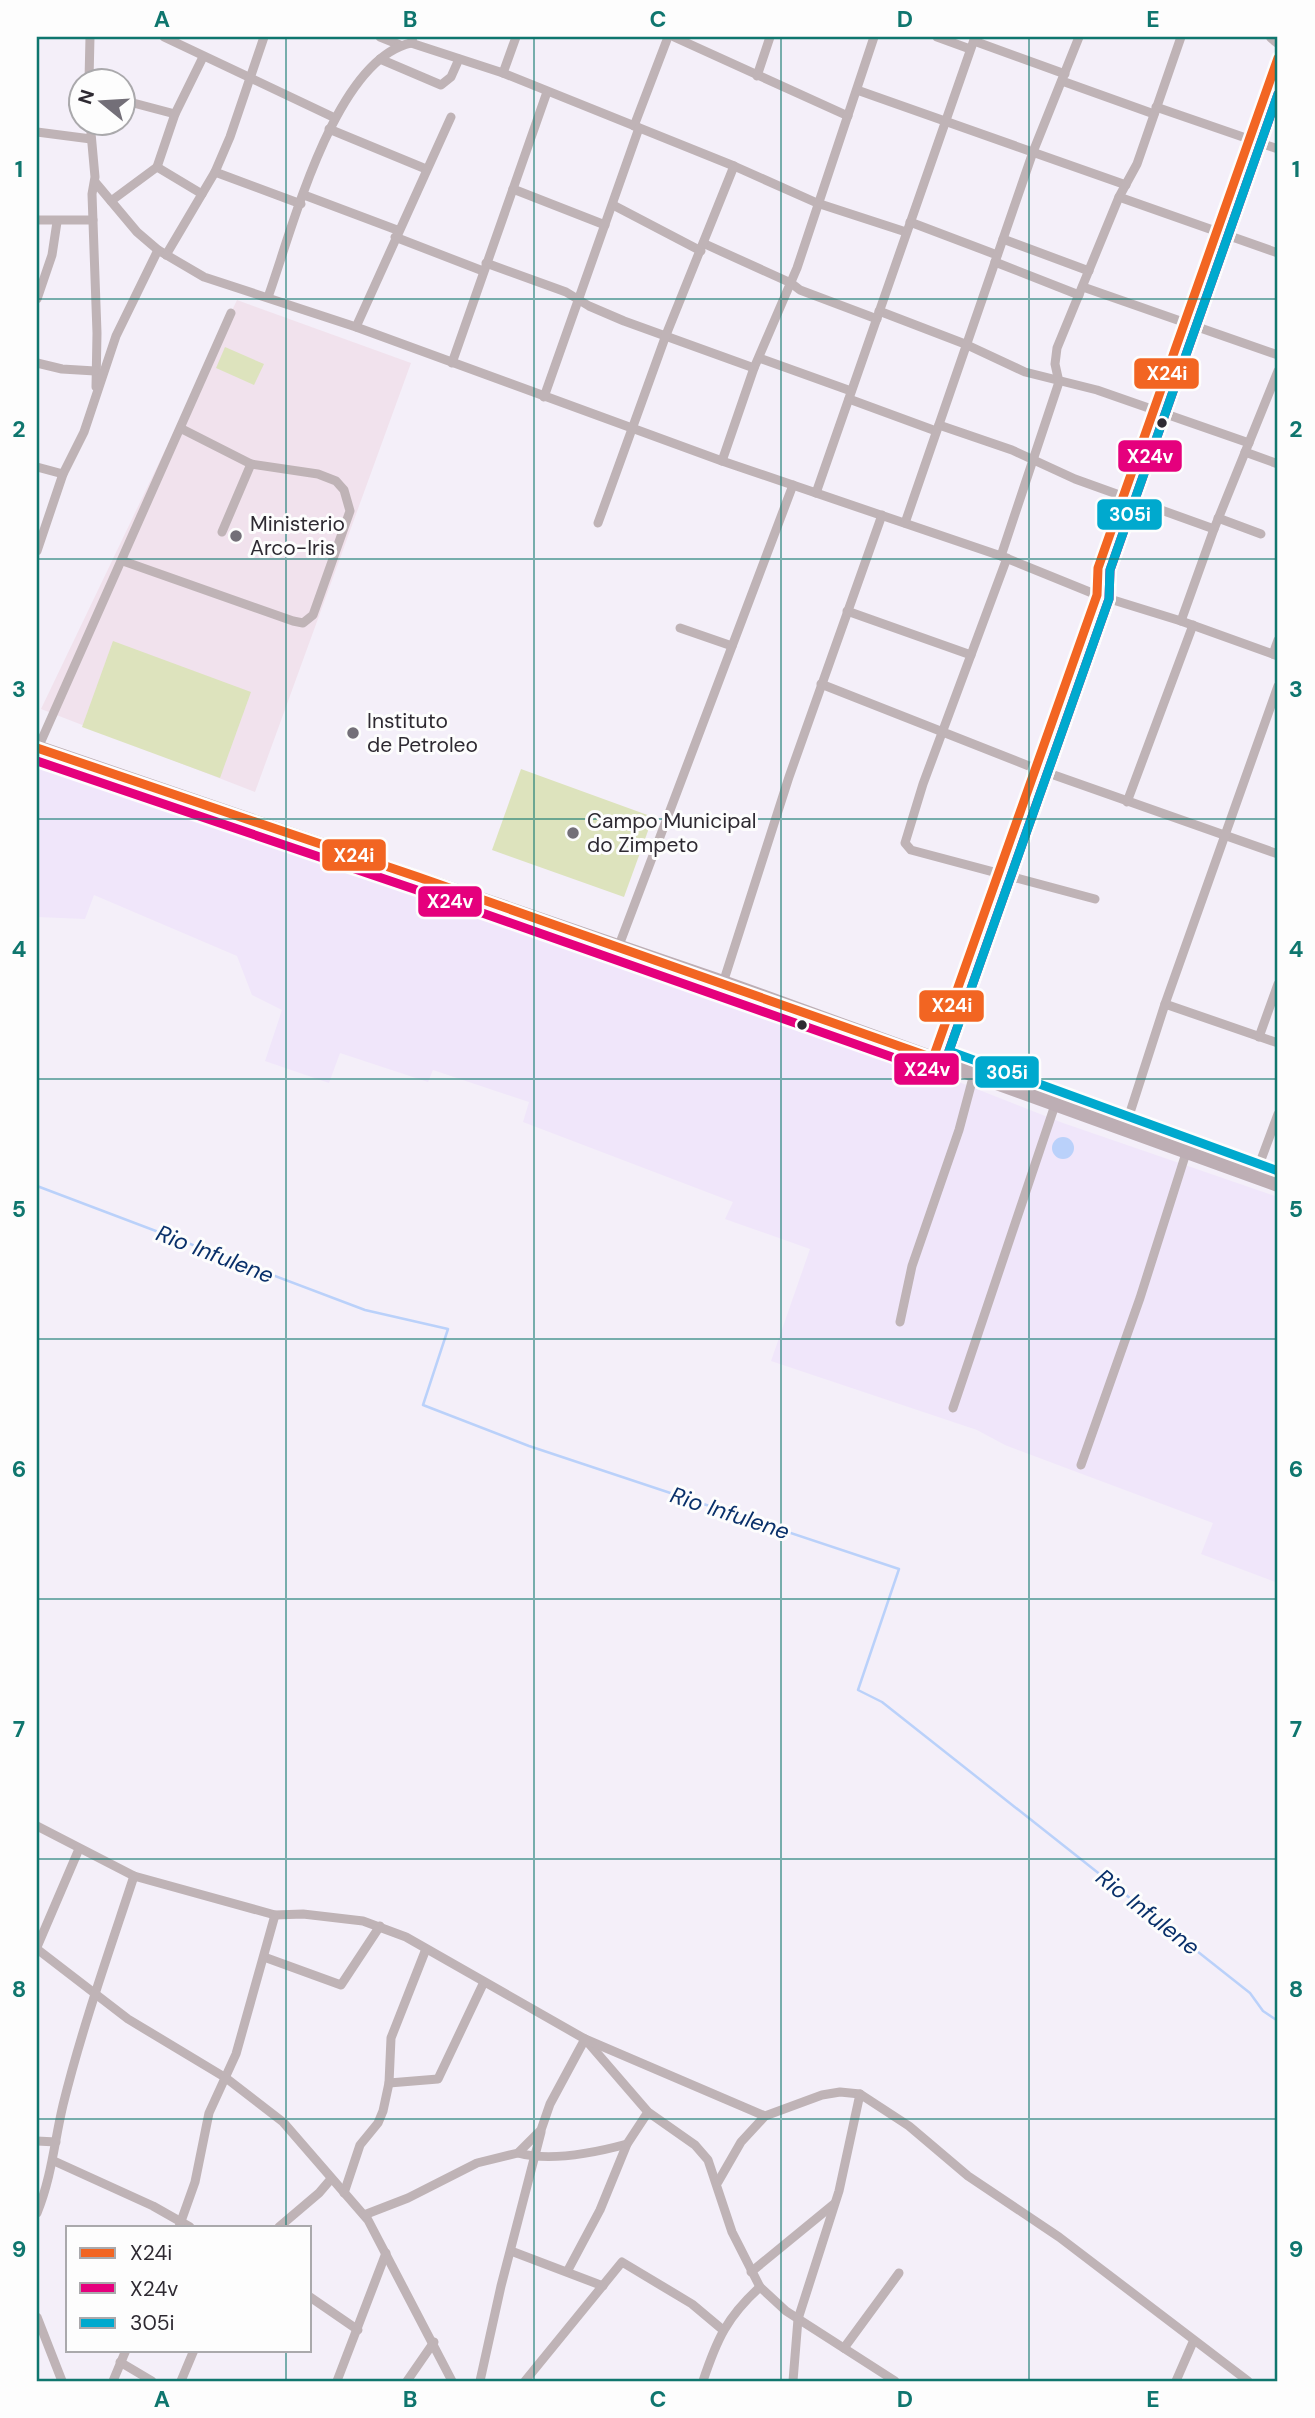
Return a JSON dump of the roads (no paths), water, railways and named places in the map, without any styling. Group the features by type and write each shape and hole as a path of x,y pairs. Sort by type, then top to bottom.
{"highway":[{"path":"38,748 723,983 1278,1184"}],"street":[{"path":"89,66 90,37"},
{"path":"164,37 335,118"},
{"path":"37,551 63,474 81,439 120,328 162,253 215,172 230,137 264,37"},
{"path":"380,37 400,46"},
{"path":"503,73 516,37"},
{"path":"544,397 613,205 668,37"},
{"path":"674,37 848,116"},
{"path":"757,76 770,37"},
{"path":"722,461 754,368 791,282 874,37"},
{"path":"937,37 973,42 1155,111 1278,149"},
{"path":"905,523 1033,152 1079,37"},
{"path":"1095,899 911,850 905,843 1004,557 1059,382 1055,364 1057,348 1126,185 1181,37"},
{"path":"1272,37 1278,42"},
{"path":"268,297 302,199 335,118 359,81 380,59 412,40 503,73 734,166 817,203 908,227 1081,291 1184,321 1278,355"},
{"path":"816,493 973,42"},
{"path":"111,201 157,167 175,114 203,57"},
{"path":"933,1058 1097,595 1098,568 1215,230 1278,58"},
{"path":"380,59 441,85 451,77 459,59"},
{"path":"858,90 1126,185"},
{"path":"452,363 547,92"},
{"path":"136,104 175,114"},
{"path":"356,327 396,234 452,117"},
{"path":"329,129 426,169"},
{"path":"37,132 91,139"},
{"path":"91,136 95,182 93,220 96,393"},
{"path":"598,523 666,335 734,166"},
{"path":"157,167 202,194"},
{"path":"215,172 302,199 485,267 560,289 577,299 754,368"},
{"path":"95,182 131,226 162,253 204,277 356,327 631,429 1004,557 1097,595 1276,655 1278,640"},
{"path":"513,188 606,225"},
{"path":"1119,197 1278,253"},
{"path":"613,205 703,247 791,282 803,292 965,344 1025,372 1097,390 1153,408 1247,447 1278,464"},
{"path":"37,220 93,220"},
{"path":"37,299 52,255 57,222"},
{"path":"1003,239 1089,271"},
{"path":"38,748 182,429 231,313"},
{"path":"759,358 938,428 1012,450 1123,497 1214,529"},
{"path":"37,363 68,370 95,372"},
{"path":"1181,621 1218,518 1278,371"},
{"path":"123,561 293,621 308,621 350,511 348,496 335,481 327,477 251,464 182,429"},
{"path":"222,532 251,464"},
{"path":"37,467 63,474"},
{"path":"618,948 793,485"},
{"path":"723,983 821,684 882,514"},
{"path":"1218,518 1261,534"},
{"path":"847,611 971,655"},
{"path":"1127,802 1193,625"},
{"path":"680,628 732,646"},
{"path":"821,684 1034,768 1278,854"},
{"path":"1125,1128 1165,1004 1278,686"},
{"path":"1259,1037 1278,984"},
{"path":"1165,1004 1278,1043"},
{"path":"900,1322 912,1266 959,1130 974,1074"},
{"path":"953,1408 1056,1102"},
{"path":"1255,1176 1278,1114"},
{"path":"1081,1465 1140,1298 1187,1150"},
{"path":"37,1826 134,1876 275,1914 341,1917 380,1926 426,1949 483,1984 584,2039 765,2116"},
{"path":"79,1849 37,1948 128,2019 226,2078 271,2110 363,2215 434,2342 452,2381"},
{"path":"37,2213 54,2161 63,2106 134,1876"},
{"path":"54,2161 184,2226 209,2113 226,2078 275,1914"},
{"path":"264,1957 341,1985 380,1926"},
{"path":"344,2193 360,2145 378,2123 389,2083 391,2038 426,1949"},
{"path":"389,2083 438,2079 483,1984"},
{"path":"584,2039 648,2112 695,2145 708,2160 718,2182 732,2232 760,2287 798,2319 895,2381"},
{"path":"480,2381 537,2156 541,2130 550,2104 584,2039"},
{"path":"718,2182 741,2142 765,2116 822,2095 839,2092 860,2094 916,2131 968,2176 1059,2236 1240,2379"},
{"path":"793,2381 798,2319 835,2203 860,2094"},
{"path":"568,2270 600,2210 627,2144 648,2112"},
{"path":"518,2153 541,2130"},
{"path":"37,2141 55,2142"},
{"path":"363,2215 408,2198 477,2163 518,2153 537,2156 583,2153 627,2144"},
{"path":"280,2226 319,2193 331,2179"},
{"path":"751,2272 835,2203"},
{"path":"511,2251 568,2270 603,2286"},
{"path":"337,2381 386,2253"},
{"path":"516,2381 526,2381 622,2262 692,2304 723,2330"},
{"path":"845,2348 899,2273"},
{"path":"703,2381 723,2330 735,2309 760,2287"},
{"path":"312,2298 358,2330"},
{"path":"37,2317 62,2381"},
{"path":"407,2381 434,2342"},
{"path":"1176,2381 1193,2342"},
{"path":"113,2381 125,2352"},
{"path":"181,2381 193,2352"},
{"path":"120,2362 152,2381"}],"water":[{"path":"1063,1137 1071,1140 1074,1148 1071,1156 1063,1159 1055,1156 1052,1148 1055,1140"}],"waterway":[{"name":"Rio Infulene","path":"37,1186 365,1310 448,1329 423,1405 529,1446 899,1569 858,1690 882,1702 1250,1993 1263,2011 1278,2021"}],"place":[{"name":"Ministerio Arco-Iris","path":"236,536"},
{"name":"Instituto de Petroleo","path":"353,733"},
{"name":"Campo Municipal do Zimpeto","path":"573,833"}]}
